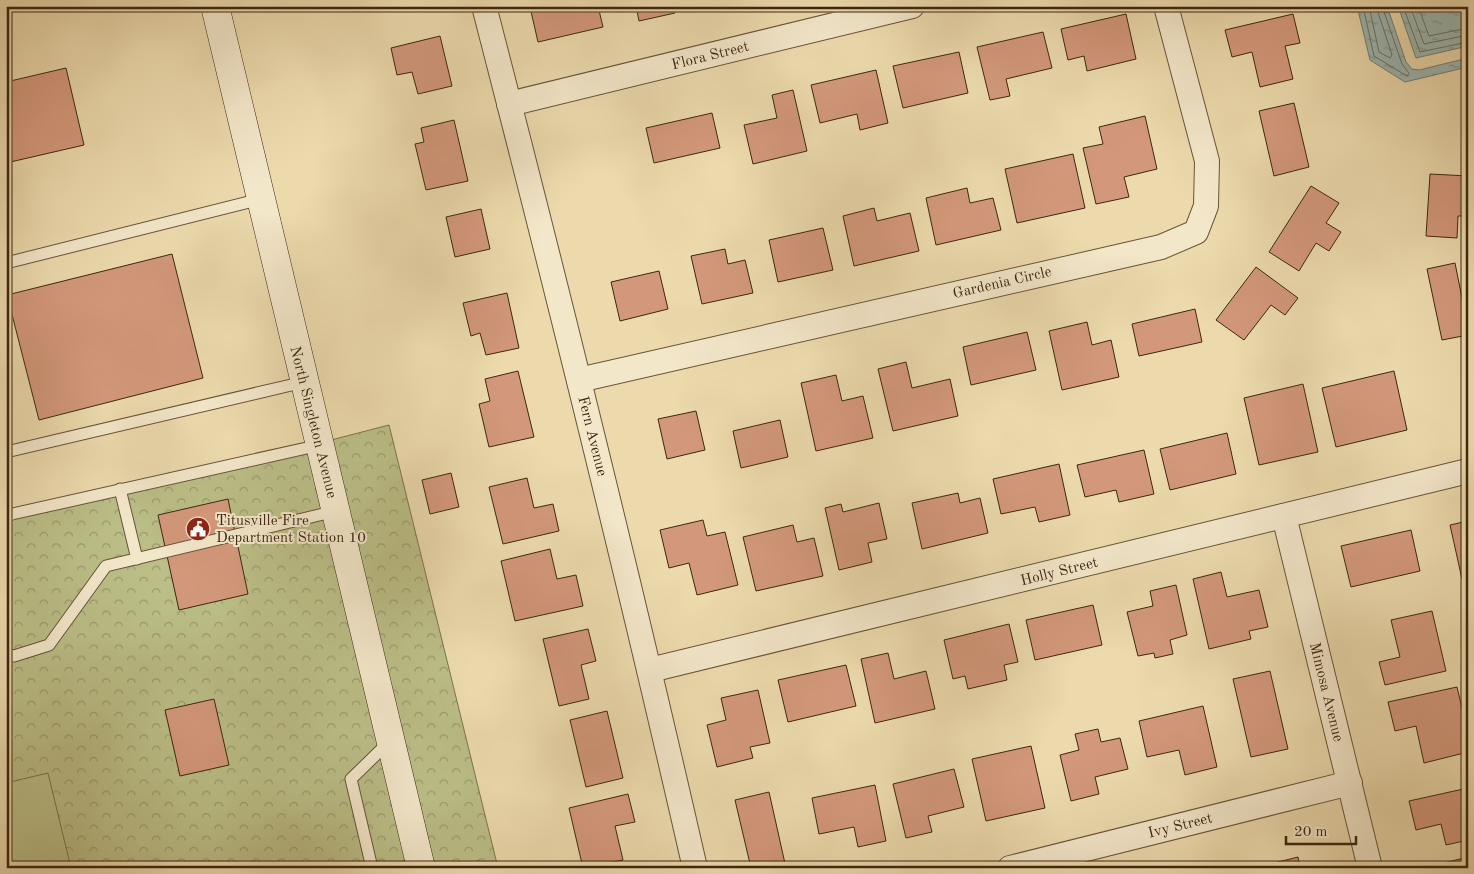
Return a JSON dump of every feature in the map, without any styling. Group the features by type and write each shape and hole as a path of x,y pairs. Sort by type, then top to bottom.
{"street":[{"name":"North Singleton Avenue","path":"215,6 421,868"},
{"name":"Fern Avenue","path":"484,6 650,670 695,868"},
{"name":"Flora Street","path":"509,104 912,6"},
{"name":"Gardenia Circle","path":"579,380 1161,247 1196,232 1206,206 1207,162 1166,6"},
{"name":"Holly Street","path":"650,670 1468,471"},
{"name":"Mimosa Avenue","path":"1284,516 1370,868"},
{"name":"Ivy Street","path":"1010,868 1350,782"}],"lane":[{"path":"6,263 261,199"},
{"path":"6,451 304,382"},
{"path":"6,517 120,489 320,445"},
{"path":"120,489 137,559"},
{"path":"6,654 14,656 49,644 106,566 336,512"},
{"path":"372,868 351,779 391,741"}],"green space":[{"path":"389,425 498,868 434,868 331,440"},
{"path":"307,446 409,868 6,868 6,520"},
{"path":"48,773 71,868 6,868 6,783"}],"water":[{"path":"1357,6 1387,6 1406,62 1412,69 1419,70 1468,58 1468,67 1405,82 1370,60"},
{"path":"1398,6 1468,6 1468,46 1416,58"}],"building":[{"path":"6,6 31,6 6,12"},
{"path":"598,6 603,27 538,42 530,7"},
{"path":"636,6 673,6 675,13 639,21"},
{"path":"1126,14 1136,59 1087,71 1084,56 1068,60 1061,29"},
{"path":"1293,14 1300,43 1285,46 1293,79 1260,87 1252,52 1232,57 1225,30"},
{"path":"1043,32 1052,68 1006,79 1010,96 990,100 977,47"},
{"path":"440,36 452,86 418,94 412,72 397,75 391,48"},
{"path":"959,52 968,93 903,108 893,66"},
{"path":"66,68 84,145 6,163 6,82"},
{"path":"876,70 888,123 860,130 857,114 820,123 811,85"},
{"path":"793,90 807,151 753,164 744,125 777,118 772,95"},
{"path":"1294,103 1309,167 1274,176 1259,111"},
{"path":"712,113 720,148 654,163 646,128"},
{"path":"1145,116 1157,169 1124,177 1129,197 1096,204 1083,148 1103,144 1099,127"},
{"path":"454,120 468,181 426,190 415,144 424,142 421,128"},
{"path":"1073,154 1085,208 1017,223 1005,169"},
{"path":"1430,174 1468,176 1468,216 1458,216 1457,238 1426,236"},
{"path":"1311,186 1339,203 1326,223 1341,232 1329,251 1316,243 1299,271 1269,252"},
{"path":"967,188 970,203 993,198 1001,230 936,245 926,198"},
{"path":"874,208 877,221 910,213 919,251 854,266 843,216"},
{"path":"481,209 490,249 455,257 446,217"},
{"path":"823,228 833,270 778,282 769,240"},
{"path":"725,249 728,264 745,260 753,293 702,304 691,256"},
{"path":"172,254 203,378 39,420 7,295"},
{"path":"1455,263 1463,303 1468,301 1468,335 1442,340 1427,269"},
{"path":"1256,267 1298,298 1285,315 1271,305 1244,340 1216,320"},
{"path":"659,271 668,309 620,321 611,282"},
{"path":"507,293 519,348 486,355 480,333 471,336 463,303"},
{"path":"1195,309 1202,342 1139,356 1132,324"},
{"path":"1087,322 1092,345 1111,340 1119,377 1062,390 1049,331"},
{"path":"1027,332 1036,370 971,385 963,347"},
{"path":"1468,355 1468,371 1464,356"},
{"path":"906,362 912,388 950,379 958,416 893,431 878,369"},
{"path":"518,371 534,437 489,447 479,404 490,401 485,379"},
{"path":"1394,371 1407,430 1336,447 1322,388"},
{"path":"836,375 842,401 863,396 873,438 816,451 801,383"},
{"path":"1303,384 1318,452 1259,465 1244,398"},
{"path":"696,411 705,450 667,459 658,419"},
{"path":"780,420 788,457 741,468 733,431"},
{"path":"1227,433 1236,474 1170,490 1160,449"},
{"path":"1144,450 1154,494 1119,502 1116,490 1085,497 1077,465"},
{"path":"1059,464 1070,515 1039,522 1035,507 1001,514 993,479"},
{"path":"451,473 459,507 430,514 422,480"},
{"path":"527,478 534,508 553,504 559,531 503,544 489,487"},
{"path":"958,493 960,503 980,498 988,533 922,549 912,503"},
{"path":"228,499 248,594 179,610 158,515"},
{"path":"879,503 887,539 868,543 872,562 839,570 825,508 841,504 843,512"},
{"path":"703,520 707,536 725,532 738,585 697,595 689,563 669,568 660,530"},
{"path":"1468,521 1468,577 1462,579 1450,525"},
{"path":"793,525 797,542 814,538 823,576 756,591 743,537"},
{"path":"1411,530 1420,571 1351,587 1341,546"},
{"path":"550,549 557,579 576,575 583,606 515,621 501,561"},
{"path":"1221,572 1227,597 1259,590 1268,627 1249,631 1251,639 1209,649 1193,579"},
{"path":"1176,585 1187,635 1170,640 1173,654 1155,658 1154,653 1138,656 1127,612 1153,606 1150,591"},
{"path":"1093,605 1102,645 1035,660 1026,620"},
{"path":"1432,611 1446,671 1385,685 1379,662 1400,657 1391,620"},
{"path":"1009,624 1018,662 1004,665 1007,680 968,689 965,676 953,679 944,640"},
{"path":"588,629 596,661 581,665 589,699 559,706 543,639"},
{"path":"888,653 894,679 926,671 935,709 875,723 861,659"},
{"path":"846,665 856,706 788,722 778,680"},
{"path":"1270,671 1288,749 1251,757 1233,679"},
{"path":"1457,687 1468,733 1468,752 1424,763 1416,726 1395,731 1388,702"},
{"path":"758,690 770,743 750,747 753,758 717,767 707,725 726,720 721,698"},
{"path":"214,699 229,765 180,776 165,710"},
{"path":"1203,706 1217,767 1185,775 1179,750 1147,757 1139,721"},
{"path":"607,711 623,778 586,787 570,720"},
{"path":"1098,729 1101,742 1120,738 1128,769 1095,777 1099,794 1071,801 1060,755 1079,750 1075,734"},
{"path":"1031,746 1045,808 986,821 972,759"},
{"path":"954,769 964,807 928,816 932,832 906,838 893,784"},
{"path":"875,785 886,841 858,847 854,827 819,834 812,798"},
{"path":"1468,788 1468,840 1446,845 1441,824 1416,830 1409,801"},
{"path":"769,792 786,868 751,868 735,800"},
{"path":"628,794 635,822 615,826 623,860 583,868 569,808"},
{"path":"1298,857 1300,868 1262,868 1262,866"},
{"path":"1464,858 1466,868 1423,868"}],"place":[{"name":"Titusville Fire Department Station 10","path":"198,529"}]}
